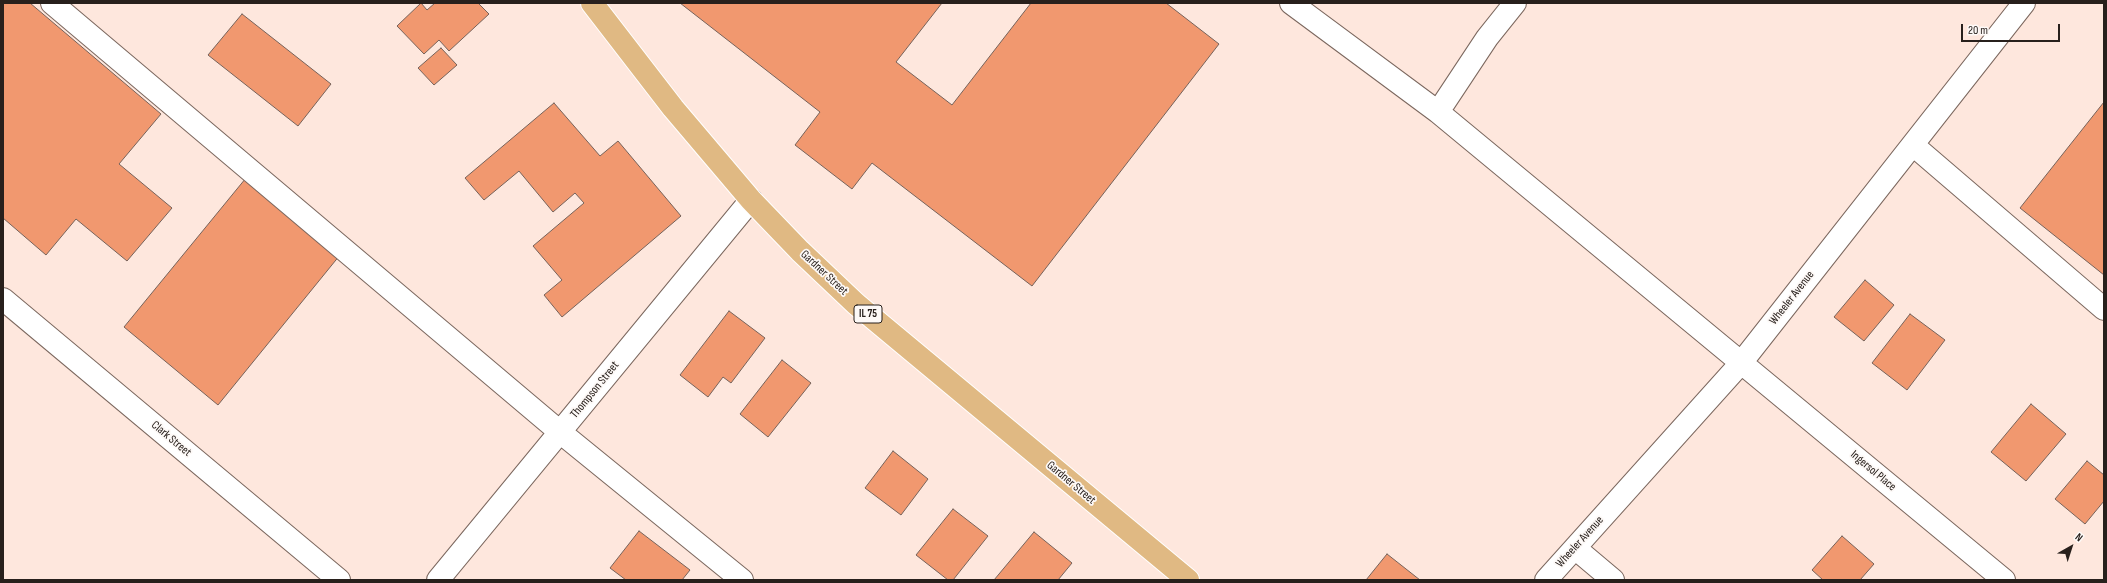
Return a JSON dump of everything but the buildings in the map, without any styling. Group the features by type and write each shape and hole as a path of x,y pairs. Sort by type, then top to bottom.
{"main road":[{"name":"Gardner Street","path":"592,3 673,108 751,200 800,251 856,304 1188,580"}],"street":[{"path":"52,3 560,432 742,580"},
{"name":"Ingersol Place","path":"1291,3 1438,112 2004,580"},
{"path":"1438,112 1487,38 1515,3"},
{"name":"Wheeler Avenue","path":"1546,580 1741,363 2024,3"},
{"path":"1913,145 2104,309"},
{"name":"Thompson Street","path":"438,580 751,200"},
{"name":"Clark Street","path":"3,299 339,580"},
{"path":"1575,548 1614,580"}]}
